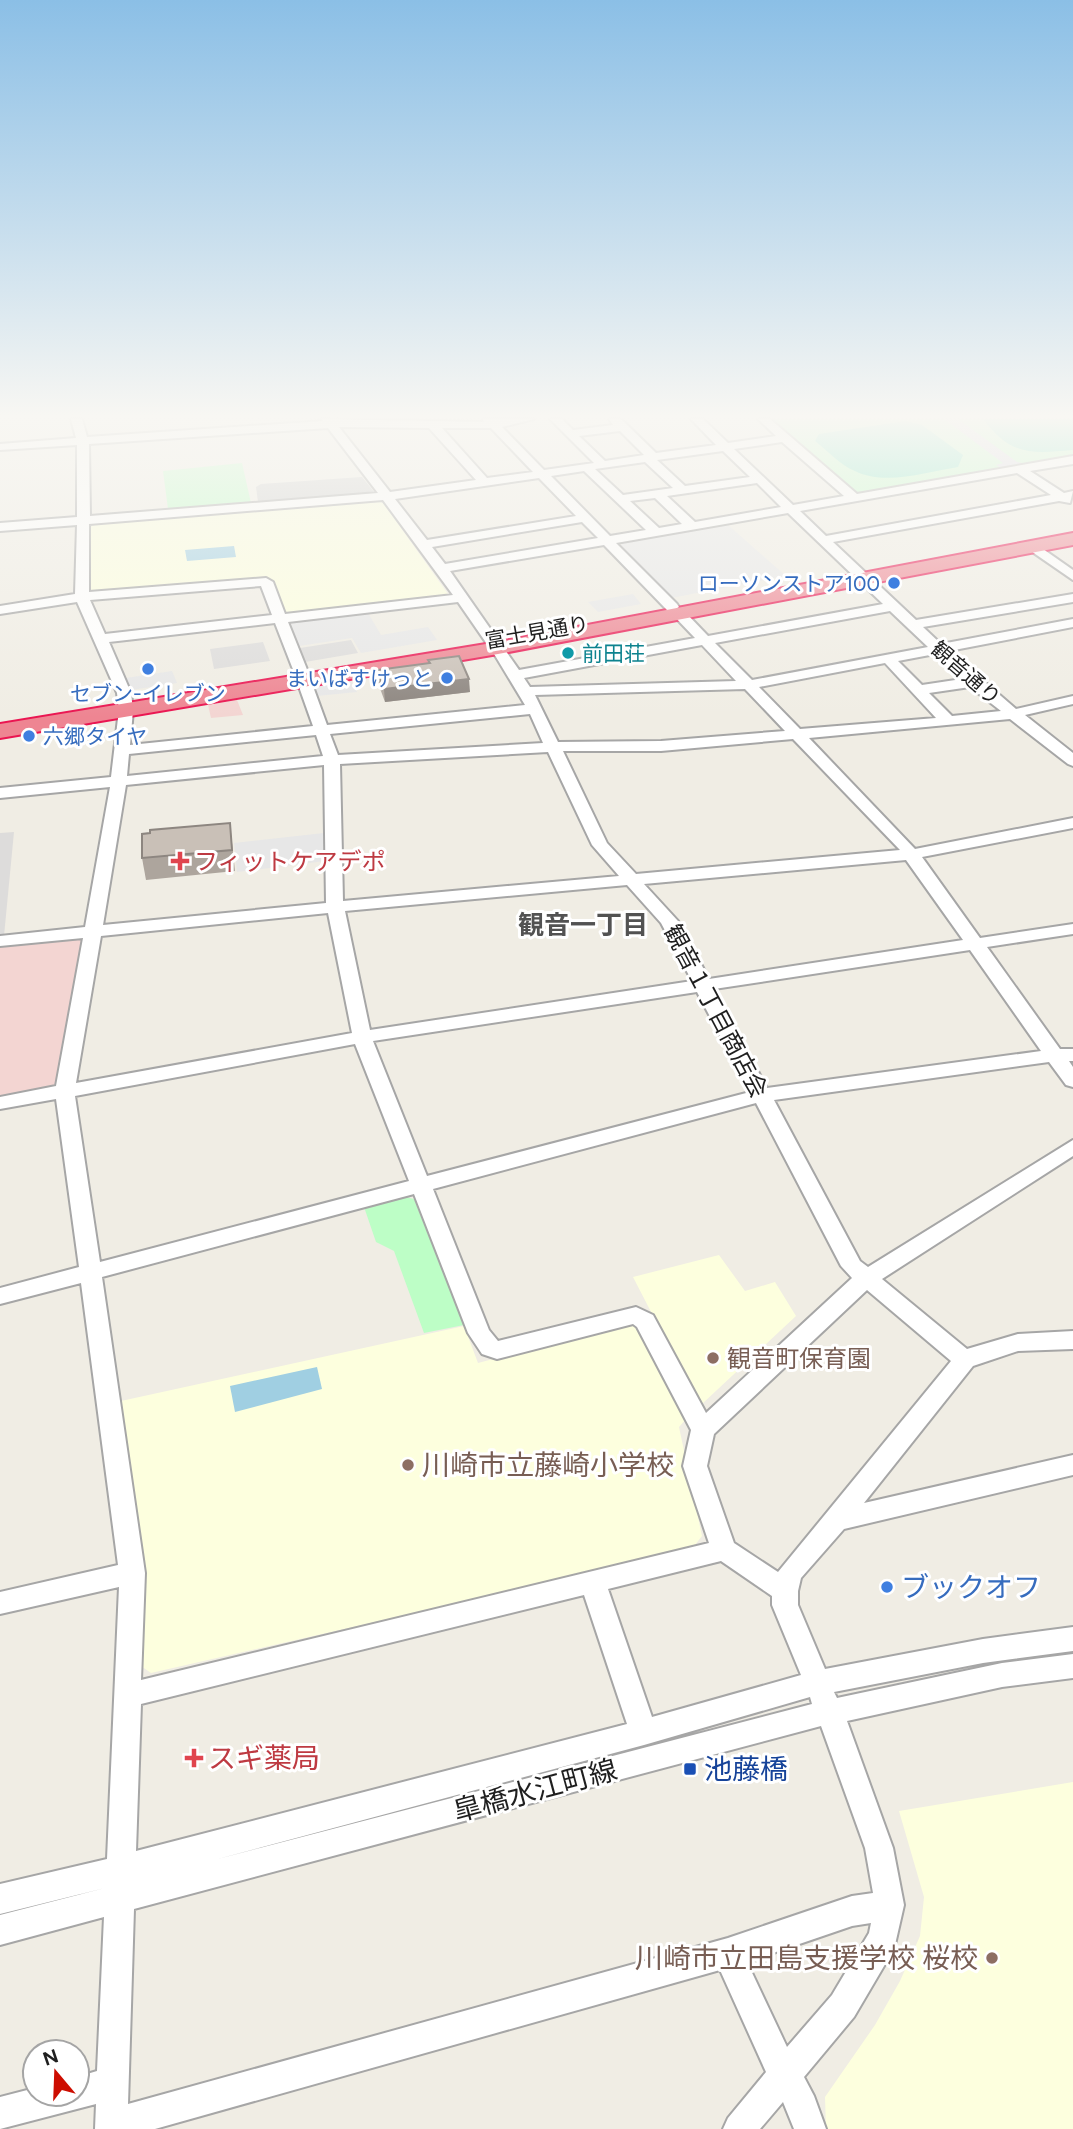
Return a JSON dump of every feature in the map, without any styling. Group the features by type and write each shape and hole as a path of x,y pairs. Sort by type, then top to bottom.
{"highway":[{"name":"富士見通り","path":"0,722 126,705 496,645 1073,532"},
{"name":"富士見通り","path":"861,575 1073,539"},
{"name":"富士見通り","path":"0,731 126,705"}],"street":[{"path":"0,527 118,518"},
{"path":"404,518 496,645"},
{"path":"424,544 583,518"},
{"path":"585,518 913,854 974,942 1063,1055 1073,1081"},
{"path":"641,518 657,533"},
{"path":"684,518 693,527"},
{"path":"441,569 740,518"},
{"name":"観音通り","path":"801,518 973,682 1073,761"},
{"path":"825,540 944,518"},
{"path":"85,521 82,597 126,705 119,780 65,1092 132,1573 111,2127 727,1953 852,1911 889,1905"},
{"path":"525,528 547,551"},
{"path":"1033,547 1073,576"},
{"path":"0,610 82,597 266,582 332,760 335,907 362,1037 479,1333 490,1348 508,1349 636,1315 645,1321 703,1430"},
{"path":"100,639 462,598"},
{"path":"913,625 1073,598"},
{"path":"515,675 893,606"},
{"path":"122,750 321,729 530,700 749,685 1073,623"},
{"name":"観音１丁目商店会","path":"496,645 530,700 600,845 635,880 669,921 852,1266 965,1360"},
{"path":"889,659 948,721"},
{"path":"918,690 973,682"},
{"path":"0,793 332,760 551,747 661,746 948,721 1012,713 1073,700"},
{"path":"0,942 335,907 913,854 1073,823"},
{"path":"0,1103 362,1037 1073,929"},
{"path":"0,1296 762,1095 1063,1055"},
{"path":"785,1591 724,1550 695,1466 703,1430 865,1279 1073,1147"},
{"path":"739,2129 844,2007 883,1938 889,1905 879,1848 829,1712 785,1605 785,1591 790,1573 965,1360 995,1346 1022,1340 1073,1340"},
{"path":"836,1520 1073,1465"},
{"path":"128,1695 724,1550"},
{"path":"0,1602 132,1573"},
{"path":"592,1581 644,1732"},
{"name":"皐橋水江町線","path":"0,1899 644,1732 817,1683 983,1651 1073,1639"},
{"name":"皐橋水江町線","path":"0,1930 829,1712 1002,1675 1073,1666"},
{"path":"727,1953 784,2076 803,2107 810,2129"},
{"path":"91,2089 113,2083"},
{"path":"0,2113 21,2108"}],"shaded area":[{"path":"168,518 394,518 448,594 285,615 272,579 88,591 91,527 95,524"},
{"path":"728,525 786,576 671,598 621,546 622,543"},
{"path":"633,594 641,604 598,612 588,602"},
{"path":"368,613 381,635 428,627 437,640 361,653 352,638 299,646 288,622"},
{"path":"351,640 358,653 305,662 300,648"},
{"path":"263,642 270,661 214,669 210,649"},
{"path":"172,671 177,683 131,690 126,678"},
{"path":"351,681 357,692 317,696 313,687"},
{"path":"237,700 243,715 211,718 208,705"},
{"path":"14,832 4,936 0,936 0,833"},
{"path":"324,833 325,861 237,872 234,843"},
{"path":"85,938 57,1087 0,1098 0,946"},
{"name":"観音町保育園","path":"719,1255 745,1291 775,1282 796,1316 702,1404 697,1401 633,1277"},
{"name":"川崎市立藤崎小学校","path":"630,1323 637,1324 687,1418 679,1427 702,1536 691,1550 151,1673 141,1666 145,1562 121,1401 464,1326 478,1363"},
{"name":"川崎市立田島支援学校 桜校","path":"1073,1782 1073,2129 826,2129 825,2097 875,2025 900,1981 920,1936 924,1897 899,1811"}],"green space":[{"path":"406,1197 414,1199 464,1325 424,1333 394,1251 376,1242 364,1207"}],"water":[{"path":"234,546 236,557 187,561 185,550"},
{"path":"317,1367 322,1389 235,1412 230,1386"}],"building":[{"path":"459,656 469,679 384,689 377,670 430,663 428,660"},
{"path":"230,823 232,850 142,858 142,834 150,833 150,830"}],"place":[{"name":"ローソンストア100","path":"894,583"},
{"name":"前田荘","path":"568,653"},
{"name":"セブン-イレブン","path":"148,669"},
{"name":"まいばすけっと","path":"447,678"},
{"name":"六郷タイヤ","path":"29,736"},
{"name":"フィットケアデポ","path":"180,861"},
{"name":"観音町保育園","path":"713,1358"},
{"name":"川崎市立藤崎小学校","path":"408,1465"},
{"name":"ブックオフ","path":"887,1587"},
{"name":"スギ薬局","path":"194,1758"},
{"name":"池藤橋","path":"690,1769"},
{"name":"川崎市立田島支援学校 桜校","path":"992,1958"}],"district":[{"name":"観音一丁目","path":"583,925"}]}
